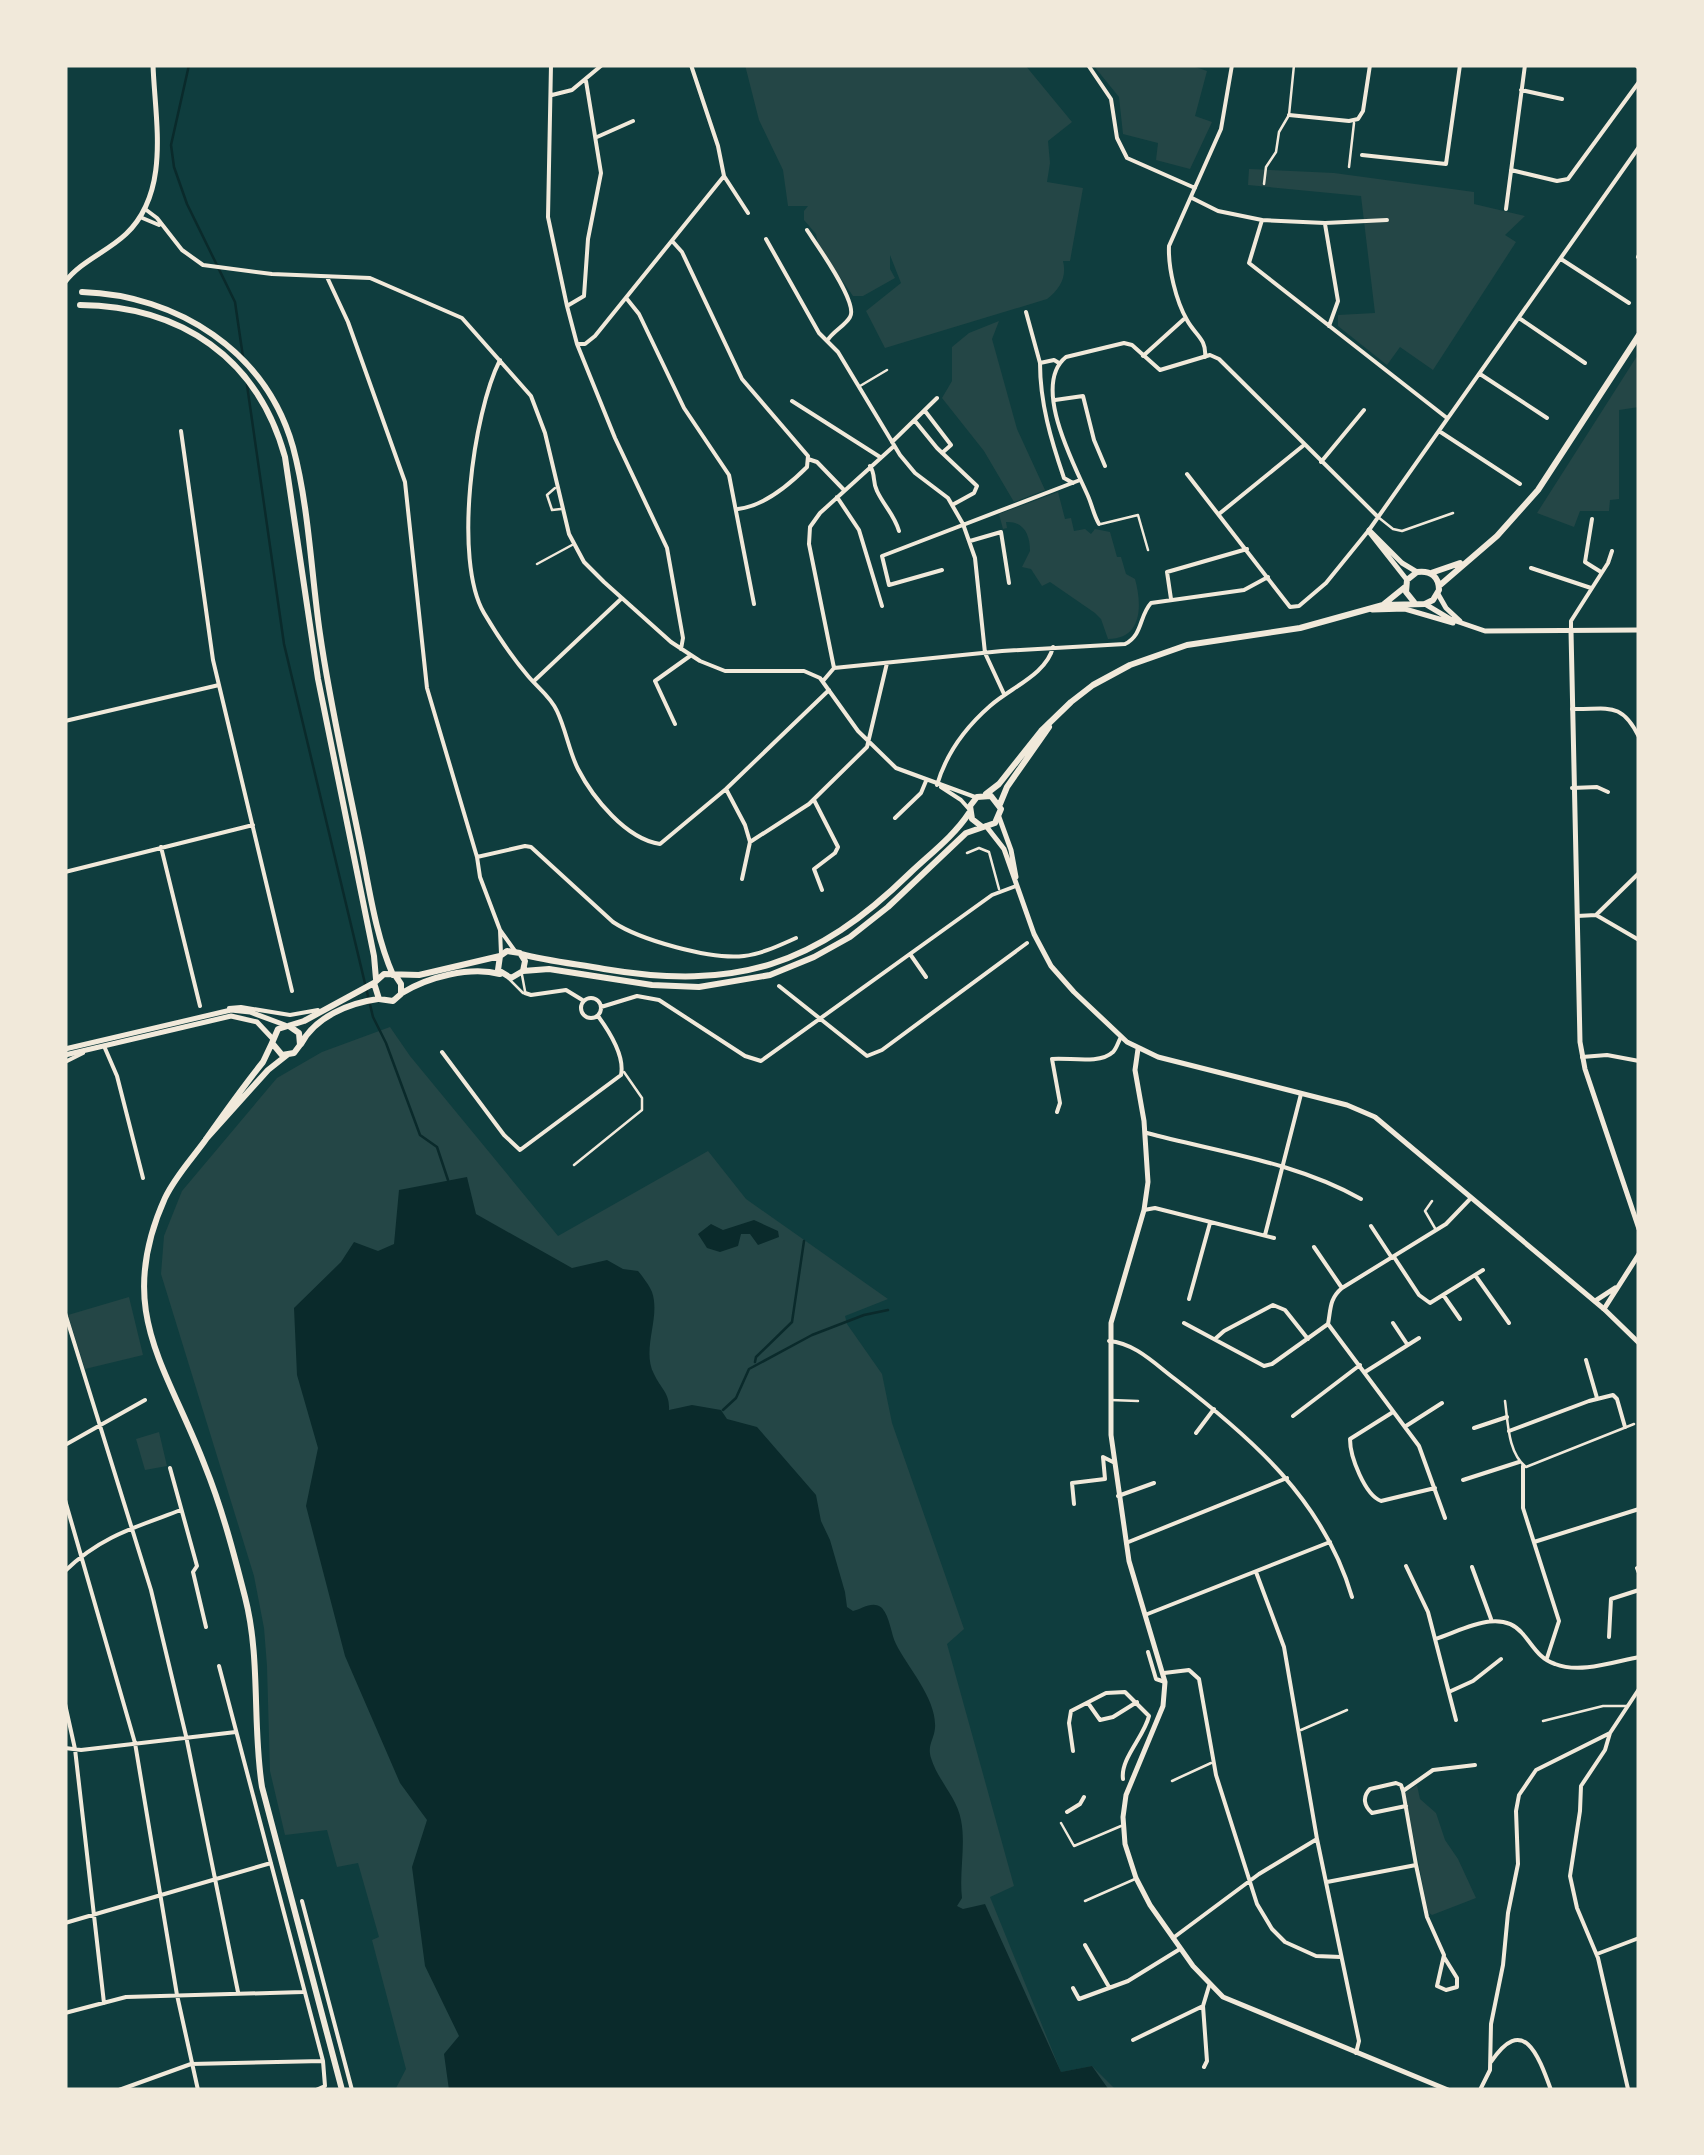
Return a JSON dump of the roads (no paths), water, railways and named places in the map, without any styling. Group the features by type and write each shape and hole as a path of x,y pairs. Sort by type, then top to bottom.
{"main road":[{"path":"65,282 78,268 124,236 145,209 157,162 153,65"},
{"path":"82,292 128,297 164,307 201,326 240,356 278,410 293,448 333,710 372,902 384,954 401,984 401,994"},
{"path":"80,305 131,309 165,318 210,344 240,370 274,424 285,458 318,679 374,956 372,1000"},
{"path":"1425,604 1497,536 1538,490 1639,335"},
{"path":"1369,530 1402,563 1418,572 1431,574 1470,558"},
{"path":"1369,530 1406,583 1414,602"},
{"path":"342,2090 262,1787 252,1634 245,1597 210,1481 159,1366 147,1318 146,1267 156,1221 176,1179 262,1062 278,1029 323,1010 384,974 420,975 517,952 662,977 709,977 765,966 815,946 856,921 958,828 981,796 996,787 1052,722 1094,685 1150,656 1206,641 1321,624 1369,610 1383,604 1418,572"},
{"path":"1431,574 1446,608 1462,623"},
{"path":"1383,604 1425,604 1470,627"},
{"path":"1369,610 1406,609 1496,632 1639,630"},
{"path":"1570,632 1582,1057 1639,1229"},
{"path":"1017,883 1000,805 1006,786 1052,722"},
{"path":"981,796 994,798 1000,805"},
{"path":"969,811 974,822 1000,842 1037,940 1058,974 1121,1036 1138,1048 1171,1060 1347,1105 1375,1117 1519,1244 1595,1301 1639,1343"},
{"path":"205,1140 268,1070 294,1053 321,1021 372,1000 388,1002 422,984 483,971 504,976 549,969 680,987 719,985 770,974 822,954 860,929 966,833 996,823 1000,817"},
{"path":"517,952 525,962 522,972"},
{"path":"500,955 497,966 504,976"},
{"path":"65,1055 220,1012 240,1010 288,1026 299,1033 300,1045"},
{"path":"65,1055 231,1016 256,1022 278,1052 287,1055"},
{"path":"1138,1048 1134,1065 1148,1172 1144,1210 1118,1292 1109,1341 1110,1400 1113,1462 1126,1543 1165,1682 1163,1706 1126,1795 1123,1825 1136,1878 1180,1949 1209,1986 1234,2003 1448,2090"},
{"path":"1604,1309 1639,1256"},
{"path":"1595,1301 1618,1286"}],"street":[{"path":"551,65 548,217 567,306 577,344 615,438 667,548 683,638 681,649"},
{"path":"552,95 572,90 602,65"},
{"path":"691,65 724,176 748,213"},
{"path":"1088,65 1111,99 1117,138 1124,154 1135,164 1195,188"},
{"path":"1205,357 1202,338 1186,318 1168,254 1221,129 1232,65"},
{"path":"1288,115 1354,121 1364,111 1370,65"},
{"path":"1362,155 1446,164 1460,65 1451,65"},
{"path":"1506,209 1525,65"},
{"path":"567,306 581,300 586,289 588,239 601,174 586,81"},
{"path":"1511,170 1557,181 1568,179 1639,82"},
{"path":"1522,90 1562,99"},
{"path":"597,137 633,121"},
{"path":"1187,474 1290,607 1299,606 1329,580 1369,530 1639,147"},
{"path":"577,344 590,342 724,176"},
{"path":"1192,198 1218,211 1262,220 1388,220"},
{"path":"145,209 190,258 216,269 370,278 468,322 527,390 538,410 573,544 584,562 622,598 690,656 725,671 804,671 824,681 870,744 896,768 937,785 981,796"},
{"path":"140,218 160,225"},
{"path":"1262,220 1251,254 1252,268 1448,418"},
{"path":"1325,223 1338,301 1329,326"},
{"path":"807,230 836,274 852,310 850,318 827,340"},
{"path":"766,239 909,468 942,492 963,524 978,576 985,652 1004,694"},
{"path":"673,242 682,252 742,380 808,458 844,490"},
{"path":"1561,259 1629,303"},
{"path":"325,274 348,322 405,482 427,688 478,858 480,877 500,930 517,952"},
{"path":"627,299 639,314 684,408 724,465 738,510 754,604"},
{"path":"1026,312 1040,363 1049,436 1064,478 1072,483"},
{"path":"1143,356 1186,318"},
{"path":"1518,318 1585,363"},
{"path":"1099,524 1061,433 1055,372 1058,363 1072,354 1118,343 1132,345 1160,370 1212,356 1225,364 1378,517"},
{"path":"500,360 487,398 474,464 470,568 476,596 483,612 556,709 577,768 623,824 648,842 660,844 670,838 829,690"},
{"path":"1040,363 1058,363"},
{"path":"1480,374 1548,418"},
{"path":"1055,400 1083,396 1104,466"},
{"path":"834,668 808,534 814,520 937,398"},
{"path":"792,401 880,457"},
{"path":"1322,462 1364,410"},
{"path":"925,411 951,445 942,453"},
{"path":"914,421 977,486 974,493 952,504"},
{"path":"1439,430 1520,484"},
{"path":"181,431 206,622 292,991"},
{"path":"1219,514 1304,445"},
{"path":"738,510 758,505 788,484 807,468 808,458"},
{"path":"870,466 875,472 877,492 890,508 898,531"},
{"path":"942,570 889,585 882,556 1080,480"},
{"path":"836,497 864,542 882,606"},
{"path":"1592,520 1584,562 1601,572"},
{"path":"970,541 1002,534 1008,583"},
{"path":"1171,600 1167,572 1246,550"},
{"path":"1570,632 1571,621 1612,550"},
{"path":"1530,568 1590,588"},
{"path":"824,681 834,668 1131,642 1139,632 1148,604 1244,590 1269,577"},
{"path":"534,682 622,598"},
{"path":"937,785 949,754 978,717 1039,669 1053,647"},
{"path":"675,724 656,681 690,656"},
{"path":"750,842 814,800 870,744 874,710 887,663"},
{"path":"65,721 219,685"},
{"path":"1572,709 1621,711 1639,737"},
{"path":"895,818 921,794 926,781"},
{"path":"937,785 961,800 969,811"},
{"path":"1572,788 1597,787 1608,792"},
{"path":"726,789 750,842 742,879"},
{"path":"814,800 838,847 814,868 822,890"},
{"path":"65,872 253,825"},
{"path":"161,847 200,1006"},
{"path":"478,858 531,847 613,922 674,945 742,956 796,938"},
{"path":"1596,914 1639,873"},
{"path":"601,1006 637,996 659,1000 756,1064 1000,891 1017,883"},
{"path":"1576,916 1596,914 1639,940"},
{"path":"500,930 500,955"},
{"path":"778,986 862,1054 874,1054 1027,942"},
{"path":"910,954 926,976"},
{"path":"525,993 566,990 584,1001 594,998 601,1006"},
{"path":"584,1001 583,1014 598,1016"},
{"path":"598,1016 601,1006"},
{"path":"220,1012 241,1007 290,1015 323,1010"},
{"path":"442,1052 504,1135 520,1150 613,1082 622,1071 609,1032 598,1016"},
{"path":"1057,1112 1060,1103 1052,1059 1108,1055 1114,1052 1121,1036"},
{"path":"103,1044 114,1069 142,1178"},
{"path":"1582,1057 1607,1055 1639,1061"},
{"path":"1265,1235 1301,1093"},
{"path":"1145,1134 1282,1167 1324,1180 1361,1199"},
{"path":"1184,1322 1264,1366 1272,1364 1328,1324 1331,1301 1342,1288 1436,1231 1471,1198"},
{"path":"1144,1210 1155,1208 1274,1238"},
{"path":"1189,1299 1210,1223"},
{"path":"1371,1226 1424,1301 1432,1303 1483,1270"},
{"path":"1314,1247 1342,1288"},
{"path":"1476,1275 1509,1324"},
{"path":"1444,1296 1460,1319"},
{"path":"1215,1340 1224,1331 1273,1305 1285,1310 1308,1340"},
{"path":"65,1312 67,1329 133,1528 186,1736 238,1992"},
{"path":"1393,1323 1408,1345"},
{"path":"1328,1324 1424,1455 1445,1518"},
{"path":"1365,1372 1419,1338"},
{"path":"1109,1341 1132,1348 1242,1431 1286,1478 1330,1542 1352,1597"},
{"path":"1586,1360 1597,1398"},
{"path":"1293,1416 1360,1365"},
{"path":"1509,1431 1597,1398 1616,1396 1625,1428"},
{"path":"65,1445 145,1400"},
{"path":"1406,1426 1442,1404"},
{"path":"1196,1433 1214,1409"},
{"path":"1394,1411 1350,1439 1350,1449 1371,1495 1381,1502 1435,1488"},
{"path":"1474,1428 1507,1417"},
{"path":"1074,1504 1072,1483 1105,1479 1102,1457 1113,1462"},
{"path":"1463,1480 1521,1464 1520,1495 1559,1621 1546,1660"},
{"path":"170,1468 196,1566 193,1572 206,1628"},
{"path":"1126,1543 1286,1478"},
{"path":"1118,1496 1154,1483"},
{"path":"65,1500 135,1743 177,1995 198,2090"},
{"path":"1534,1542 1639,1509"},
{"path":"65,1570 98,1542 182,1510"},
{"path":"1145,1615 1330,1542"},
{"path":"1406,1566 1424,1601 1456,1720"},
{"path":"1472,1567 1492,1620"},
{"path":"1256,1572 1284,1648 1317,1839 1359,2041 1356,2052"},
{"path":"1609,1636 1611,1599 1639,1590"},
{"path":"1435,1639 1492,1620 1516,1627 1546,1660 1575,1668 1639,1657"},
{"path":"1148,1652 1156,1680 1165,1682"},
{"path":"1449,1692 1468,1684 1501,1659"},
{"path":"219,1666 323,2061 327,2080 325,2086 316,2090"},
{"path":"1164,1673 1188,1670 1199,1678 1213,1762 1260,1911 1285,1942 1316,1956 1341,1957"},
{"path":"1628,2090 1596,1954 1577,1908 1570,1876 1581,1786 1639,1689"},
{"path":"1073,1751 1069,1715 1116,1691 1125,1692 1146,1710 1149,1720 1122,1768 1122,1780"},
{"path":"1088,1703 1100,1720 1137,1702"},
{"path":"65,1704 75,1749 104,2003"},
{"path":"65,1748 236,1732"},
{"path":"1480,2090 1491,2062 1491,2024 1518,1856 1516,1811 1520,1794 1536,1770 1610,1733"},
{"path":"1403,1791 1433,1770 1475,1765"},
{"path":"1406,1806 1374,1813 1365,1804 1370,1790 1396,1783 1403,1791 1406,1806 1416,1865 1427,1917 1457,1987 1438,1986 1444,1957"},
{"path":"1067,1812 1084,1797"},
{"path":"1173,1938 1317,1839"},
{"path":"65,1923 271,1863"},
{"path":"1326,1882 1416,1865"},
{"path":"302,1901 352,2090"},
{"path":"1596,1954 1639,1938"},
{"path":"1085,1946 1109,1987"},
{"path":"1073,1988 1079,2000 1150,1970 1180,1949"},
{"path":"1204,2067 1207,2061 1203,2006 1209,1986"},
{"path":"65,2013 126,1997 305,1992"},
{"path":"1133,2040 1203,2006"},
{"path":"1491,2062 1504,2043 1524,2041 1532,2048 1551,2090"},
{"path":"119,2090 192,2064 323,2061"}],"lane":[{"path":"1264,184 1269,159 1276,152 1279,132 1288,115 1294,65"},
{"path":"1349,167 1354,121"},
{"path":"859,387 887,370"},
{"path":"556,488 547,495 552,510 561,509"},
{"path":"1378,517 1402,532 1453,513"},
{"path":"1099,524 1138,515 1148,550"},
{"path":"537,564 573,544"},
{"path":"967,853 979,848 989,852 1000,891"},
{"path":"504,976 525,993 522,972"},
{"path":"574,1165 642,1110 642,1098 622,1071"},
{"path":"1432,1202 1425,1211 1436,1231"},
{"path":"1110,1400 1138,1401"},
{"path":"1506,1401 1509,1431 1521,1464 1634,1424"},
{"path":"1543,1721 1603,1706 1628,1707"},
{"path":"1300,1730 1347,1710"},
{"path":"1172,1781 1213,1762"},
{"path":"1061,1823 1074,1846 1123,1825"},
{"path":"1085,1901 1136,1878"}],"waterway":[{"path":"189,65 171,145 174,167 187,204 235,302 243,357"},
{"path":"247,385 284,644 373,1017 420,1135 437,1147 448,1180"},
{"path":"755,1362 792,1322 804,1241"},
{"path":"723,1410 736,1398 749,1369 812,1335 888,1310"}]}
